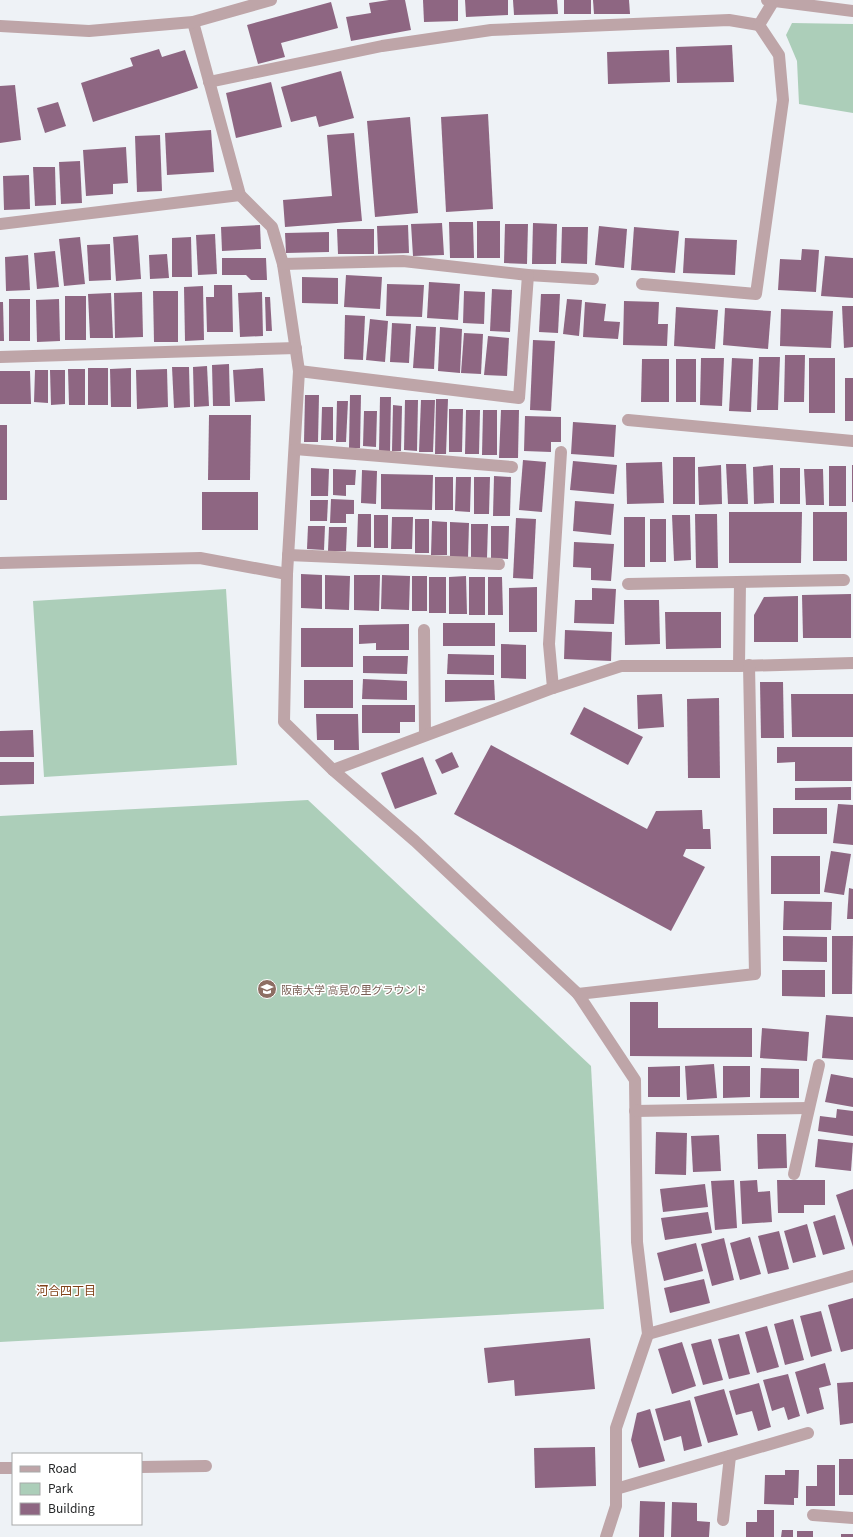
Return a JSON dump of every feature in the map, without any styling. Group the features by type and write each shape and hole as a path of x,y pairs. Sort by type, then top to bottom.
{"street":[{"path":"0,26 89,32 193,22 271,0"},
{"path":"759,25 770,1 853,11"},
{"path":"209,82 382,46 491,30 728,20 759,25 779,55 783,100 756,294 642,284"},
{"path":"193,22 240,195 272,227 283,264 299,371 287,574 284,722 333,770 421,847 578,994 635,1080 637,1242 648,1334 616,1428 616,1506 606,1537"},
{"path":"0,224 240,195"},
{"path":"283,264 403,261 528,275 593,279"},
{"path":"299,371 519,398 528,275"},
{"path":"0,357 296,348"},
{"path":"628,420 853,441"},
{"path":"295,449 512,467"},
{"path":"553,688 549,644 561,452"},
{"path":"288,555 498,564"},
{"path":"0,563 200,558 287,574"},
{"path":"628,584 844,580"},
{"path":"578,994 755,974 740,582"},
{"path":"424,630 425,735"},
{"path":"333,770 553,688 621,666 853,662"},
{"path":"794,1174 819,1065"},
{"path":"635,1111 808,1108"},
{"path":"648,1334 853,1276"},
{"path":"616,1489 808,1433"},
{"path":"723,1520 730,1456"},
{"path":"142,1467 206,1466"},
{"path":"0,1468 12,1468"},
{"path":"813,1515 853,1518"}],"green space":[{"path":"792,23 853,24 853,113 799,104 797,61 786,35"},
{"path":"226,589 237,765 44,777 33,601"},
{"name":"阪南大学 高見の里グラウンド","path":"308,800 591,1066 604,1309 0,1342 0,816"}],"building":[{"path":"389,0 405,0 411,30 351,41 346,17 371,13 369,3"},
{"path":"423,0 458,0 458,21 424,22"},
{"path":"465,0 508,0 508,15 466,17"},
{"path":"513,0 557,0 558,14 514,15"},
{"path":"564,0 591,0 591,14 564,14"},
{"path":"593,0 629,0 630,14 594,14"},
{"path":"331,2 338,28 281,43 285,57 258,64 247,25"},
{"path":"732,45 734,82 677,83 676,47"},
{"path":"159,49 162,57 185,50 198,88 93,122 81,83 133,66 130,58"},
{"path":"669,50 670,82 608,84 607,52"},
{"path":"341,71 354,118 319,127 316,116 291,122 281,87"},
{"path":"271,82 282,127 236,138 226,93"},
{"path":"15,85 21,140 0,143 0,86"},
{"path":"58,102 66,126 45,133 37,108"},
{"path":"488,114 493,209 446,212 441,117"},
{"path":"410,117 418,213 375,217 367,121"},
{"path":"211,130 214,172 167,175 165,133"},
{"path":"354,133 362,221 285,227 283,200 332,196 327,135"},
{"path":"160,135 162,191 137,192 135,136"},
{"path":"126,147 128,183 113,184 113,194 86,196 83,150"},
{"path":"80,161 82,203 61,204 59,162"},
{"path":"33,167 55,167 56,205 35,206"},
{"path":"29,175 30,209 4,210 3,176"},
{"path":"477,221 500,221 500,258 477,258"},
{"path":"449,222 473,222 474,258 450,258"},
{"path":"442,223 444,255 413,256 411,224"},
{"path":"533,223 557,224 556,264 532,264"},
{"path":"505,224 528,224 527,264 504,263"},
{"path":"260,225 261,249 222,251 221,227"},
{"path":"408,225 409,253 378,254 377,226"},
{"path":"599,226 627,229 624,268 595,265"},
{"path":"562,227 588,227 587,264 561,263"},
{"path":"634,227 679,231 675,273 631,270"},
{"path":"337,229 374,229 374,254 338,254"},
{"path":"329,232 329,252 286,253 285,233"},
{"path":"215,234 217,274 198,275 196,235"},
{"path":"138,235 141,279 116,281 113,237"},
{"path":"80,237 85,284 64,286 59,239"},
{"path":"191,237 192,277 172,277 172,238"},
{"path":"685,238 737,240 735,275 683,273"},
{"path":"110,244 111,280 89,281 87,245"},
{"path":"802,249 819,250 816,292 778,290 780,259 801,260"},
{"path":"55,251 59,287 37,289 34,253"},
{"path":"167,254 169,278 150,279 149,255"},
{"path":"28,255 30,290 6,291 5,257"},
{"path":"825,256 853,258 853,298 821,296"},
{"path":"222,258 266,258 267,280 251,280 246,275 222,275"},
{"path":"346,275 382,277 380,309 344,307"},
{"path":"302,277 338,278 338,304 302,303"},
{"path":"429,282 460,284 458,320 427,318"},
{"path":"387,284 424,285 422,317 386,316"},
{"path":"214,285 232,285 233,332 207,332 206,297 214,297"},
{"path":"203,286 204,340 185,341 184,287"},
{"path":"492,289 512,290 510,332 490,331"},
{"path":"153,291 178,291 178,342 154,342"},
{"path":"464,291 485,292 484,324 463,323"},
{"path":"142,292 143,337 115,338 114,293"},
{"path":"262,292 263,336 240,337 238,293"},
{"path":"111,293 113,338 90,338 88,294"},
{"path":"541,294 560,294 558,333 539,332"},
{"path":"65,296 86,296 86,340 65,340"},
{"path":"265,297 270,297 272,331 266,331"},
{"path":"9,299 30,299 30,341 9,341"},
{"path":"59,299 60,341 37,342 36,300"},
{"path":"567,299 582,300 579,336 563,334"},
{"path":"624,301 659,302 658,324 668,324 667,346 623,345"},
{"path":"0,302 3,302 4,341 0,341"},
{"path":"585,302 606,304 604,321 620,322 618,339 583,337"},
{"path":"842,306 853,306 853,347 844,348"},
{"path":"676,307 718,310 715,349 674,346"},
{"path":"725,308 771,311 768,349 723,345"},
{"path":"781,309 833,311 831,348 780,346"},
{"path":"345,315 365,316 363,360 344,359"},
{"path":"370,319 388,321 385,362 366,360"},
{"path":"392,323 411,324 409,363 390,362"},
{"path":"416,326 436,327 434,369 413,368"},
{"path":"440,327 462,329 460,373 438,371"},
{"path":"464,333 483,334 481,374 461,373"},
{"path":"488,336 509,338 507,376 484,375"},
{"path":"533,340 555,341 551,411 530,410"},
{"path":"785,355 805,355 804,402 784,402"},
{"path":"759,357 780,357 778,410 757,410"},
{"path":"701,358 724,358 722,406 700,405"},
{"path":"732,358 753,359 751,412 729,411"},
{"path":"809,358 835,358 835,413 809,413"},
{"path":"642,359 669,359 669,402 641,402"},
{"path":"676,359 696,359 696,402 676,402"},
{"path":"229,364 230,406 213,406 212,365"},
{"path":"207,366 209,406 194,407 193,367"},
{"path":"172,367 189,367 190,407 174,408"},
{"path":"88,368 108,368 108,405 88,405"},
{"path":"131,368 131,407 111,407 110,369"},
{"path":"263,368 265,401 235,402 233,370"},
{"path":"68,369 85,369 85,405 69,405"},
{"path":"167,369 168,407 137,409 136,370"},
{"path":"35,370 48,370 48,403 34,402"},
{"path":"50,370 65,370 65,404 51,405"},
{"path":"0,371 30,371 31,404 0,404"},
{"path":"845,378 853,378 853,421 845,421"},
{"path":"305,395 319,395 318,442 304,442"},
{"path":"350,395 361,395 360,448 349,448"},
{"path":"380,397 391,397 390,452 379,452"},
{"path":"436,399 448,399 446,454 435,454"},
{"path":"405,400 418,400 417,451 404,450"},
{"path":"421,400 435,400 433,452 419,452"},
{"path":"337,401 348,401 346,442 336,442"},
{"path":"393,405 402,406 401,451 392,451"},
{"path":"322,407 333,407 333,440 321,440"},
{"path":"449,409 463,409 462,452 449,452"},
{"path":"466,410 480,410 479,454 465,454"},
{"path":"483,410 497,410 497,455 482,455"},
{"path":"501,410 519,410 518,458 499,458"},
{"path":"364,411 377,411 376,447 363,446"},
{"path":"209,415 251,415 250,480 208,480"},
{"path":"525,416 561,417 561,442 551,442 551,452 524,451"},
{"path":"573,422 616,425 614,457 571,454"},
{"path":"0,425 7,425 7,500 0,500"},
{"path":"673,457 695,457 695,504 673,504"},
{"path":"523,460 546,462 542,512 519,510"},
{"path":"573,461 617,465 614,494 570,490"},
{"path":"662,462 664,503 627,504 626,463"},
{"path":"726,464 746,464 748,504 728,504"},
{"path":"721,465 722,504 699,505 698,467"},
{"path":"773,465 774,503 754,504 753,467"},
{"path":"853,465 853,502 852,502"},
{"path":"829,466 846,466 846,506 829,506"},
{"path":"311,468 329,469 328,496 311,496"},
{"path":"780,468 800,468 800,504 780,504"},
{"path":"333,469 356,470 355,485 346,485 346,496 333,495"},
{"path":"804,469 823,469 824,505 806,505"},
{"path":"362,470 377,471 376,504 361,503"},
{"path":"381,474 433,475 432,510 381,509"},
{"path":"494,476 511,477 510,516 493,516"},
{"path":"435,477 453,477 453,510 435,510"},
{"path":"456,477 471,477 470,512 455,511"},
{"path":"474,477 490,477 489,514 474,514"},
{"path":"202,492 258,492 258,530 202,530"},
{"path":"331,499 354,500 354,514 346,514 346,523 330,523"},
{"path":"310,500 328,500 327,521 310,521"},
{"path":"575,501 614,504 611,535 573,531"},
{"path":"729,512 802,512 801,563 729,563"},
{"path":"813,512 847,512 847,561 813,561"},
{"path":"358,514 371,514 371,547 357,547"},
{"path":"695,514 717,514 718,568 696,568"},
{"path":"374,515 388,515 388,548 374,548"},
{"path":"672,515 690,515 691,560 674,561"},
{"path":"392,517 413,517 412,549 391,549"},
{"path":"624,517 645,517 645,567 624,567"},
{"path":"516,518 536,519 533,579 513,578"},
{"path":"415,519 429,519 429,553 415,553"},
{"path":"650,519 666,519 666,562 650,562"},
{"path":"432,521 447,522 447,555 431,555"},
{"path":"450,522 469,523 468,558 450,557"},
{"path":"471,524 488,524 487,558 471,558"},
{"path":"308,526 325,526 324,550 307,549"},
{"path":"491,526 509,526 508,559 491,558"},
{"path":"329,527 347,527 346,551 328,551"},
{"path":"574,542 614,544 611,581 591,580 591,568 573,567"},
{"path":"301,574 322,575 322,609 301,608"},
{"path":"325,575 350,576 349,610 325,609"},
{"path":"354,575 380,575 379,611 354,610"},
{"path":"382,575 410,576 409,610 381,609"},
{"path":"412,576 427,576 427,611 412,611"},
{"path":"466,576 467,614 449,614 449,577"},
{"path":"429,577 446,577 446,613 429,613"},
{"path":"469,577 485,577 485,615 469,615"},
{"path":"488,577 502,577 503,615 488,615"},
{"path":"537,587 537,632 509,632 509,588"},
{"path":"592,588 616,589 614,624 574,623 575,600 592,600"},
{"path":"851,594 851,638 803,638 802,595"},
{"path":"798,596 798,642 754,642 754,615 764,597"},
{"path":"624,600 659,600 660,644 625,645"},
{"path":"665,612 721,612 721,648 666,649"},
{"path":"443,623 495,623 495,646 443,646"},
{"path":"409,624 409,650 376,650 376,643 359,644 359,625"},
{"path":"301,628 353,628 353,667 301,667"},
{"path":"565,630 612,632 611,661 564,659"},
{"path":"501,644 526,645 526,679 501,678"},
{"path":"448,654 494,655 494,675 447,674"},
{"path":"363,656 408,656 407,674 363,673"},
{"path":"363,679 407,681 407,700 362,699"},
{"path":"304,680 353,680 353,708 304,708"},
{"path":"445,680 494,680 495,700 445,702"},
{"path":"760,682 783,682 784,738 761,738"},
{"path":"662,694 664,727 638,729 637,695"},
{"path":"791,694 853,694 853,737 792,737"},
{"path":"719,698 720,778 688,778 687,699"},
{"path":"362,705 415,705 415,722 400,722 400,733 362,733"},
{"path":"584,707 643,737 628,765 570,734"},
{"path":"316,714 358,714 359,750 334,750 334,740 317,740"},
{"path":"33,730 34,757 0,757 0,731"},
{"path":"491,745 647,829 656,811 702,810 703,829 710,829 711,849 686,849 683,856 705,867 671,931 454,814"},
{"path":"777,747 852,747 852,781 795,781 795,762 777,763"},
{"path":"452,752 459,767 442,774 435,760"},
{"path":"423,757 437,794 395,809 381,773"},
{"path":"0,762 34,762 34,784 0,785"},
{"path":"851,787 851,800 795,800 795,788"},
{"path":"838,804 853,805 853,845 833,843"},
{"path":"773,808 827,808 827,834 773,834"},
{"path":"831,851 851,854 844,895 824,892"},
{"path":"771,856 820,856 820,894 771,894"},
{"path":"849,888 853,889 853,919 847,919"},
{"path":"784,901 832,902 831,930 783,930"},
{"path":"783,936 827,937 827,962 783,961"},
{"path":"832,936 853,936 852,994 832,994"},
{"path":"782,970 825,970 825,997 782,996"},
{"path":"630,1002 658,1002 658,1028 752,1028 752,1057 630,1056"},
{"path":"826,1015 853,1017 853,1060 822,1058"},
{"path":"762,1028 809,1032 807,1061 760,1058"},
{"path":"714,1064 717,1098 687,1100 685,1066"},
{"path":"680,1066 680,1097 648,1097 648,1067"},
{"path":"723,1066 750,1066 750,1097 723,1098"},
{"path":"761,1068 799,1069 799,1098 760,1098"},
{"path":"831,1074 853,1078 853,1107 825,1102"},
{"path":"837,1109 853,1111 853,1136 818,1131 820,1116 836,1118"},
{"path":"656,1132 687,1133 686,1175 655,1174"},
{"path":"757,1134 786,1134 787,1168 758,1169"},
{"path":"719,1135 721,1171 693,1172 691,1136"},
{"path":"818,1139 853,1143 851,1171 815,1167"},
{"path":"734,1180 737,1228 715,1230 711,1181"},
{"path":"757,1180 758,1192 770,1191 772,1222 742,1224 740,1181"},
{"path":"777,1180 825,1180 825,1205 804,1205 804,1213 778,1213"},
{"path":"705,1184 708,1207 663,1212 660,1189"},
{"path":"853,1189 853,1247 836,1195"},
{"path":"708,1212 712,1233 665,1240 661,1218"},
{"path":"835,1215 845,1249 823,1255 813,1222"},
{"path":"807,1224 816,1257 793,1263 784,1231"},
{"path":"779,1231 789,1269 768,1274 758,1236"},
{"path":"750,1237 761,1274 740,1280 730,1243"},
{"path":"724,1238 734,1280 712,1286 701,1244"},
{"path":"696,1243 703,1271 664,1281 657,1253"},
{"path":"704,1279 710,1303 670,1313 664,1288"},
{"path":"853,1298 853,1349 841,1352 828,1305"},
{"path":"821,1311 832,1351 811,1357 800,1316"},
{"path":"793,1319 804,1360 785,1365 774,1324"},
{"path":"767,1326 779,1367 757,1373 745,1332"},
{"path":"739,1334 750,1374 729,1379 718,1339"},
{"path":"590,1338 595,1389 515,1396 514,1380 488,1383 484,1348"},
{"path":"711,1339 723,1380 703,1385 691,1344"},
{"path":"682,1342 696,1386 672,1394 658,1349"},
{"path":"825,1363 831,1385 819,1388 824,1409 807,1414 795,1372"},
{"path":"788,1374 800,1416 788,1420 784,1407 772,1411 763,1380"},
{"path":"853,1382 853,1423 840,1425 837,1383"},
{"path":"759,1383 771,1427 758,1431 752,1411 736,1415 729,1391"},
{"path":"724,1389 738,1435 708,1443 694,1397"},
{"path":"690,1400 702,1446 684,1451 681,1436 664,1441 655,1409"},
{"path":"650,1409 665,1461 639,1468 631,1440 637,1413"},
{"path":"595,1447 596,1486 535,1488 534,1448"},
{"path":"839,1459 853,1459 853,1495 839,1495"},
{"path":"817,1465 835,1465 835,1506 806,1506 806,1486 817,1486"},
{"path":"785,1470 799,1470 798,1498 794,1498 794,1505 764,1504 765,1475 785,1475"},
{"path":"640,1501 665,1502 664,1537 639,1537"},
{"path":"672,1502 697,1503 697,1521 710,1522 709,1537 671,1537"},
{"path":"757,1510 774,1510 774,1537 746,1537 746,1522 757,1522"},
{"path":"782,1530 793,1530 793,1537 781,1537"},
{"path":"797,1531 813,1531 813,1537 797,1537"},
{"path":"841,1534 853,1534 853,1537 841,1537"}],"place":[{"name":"阪南大学 高見の里グラウンド","path":"267,989"}],"district":[{"name":"河合四丁目","path":"66,1289"}]}
